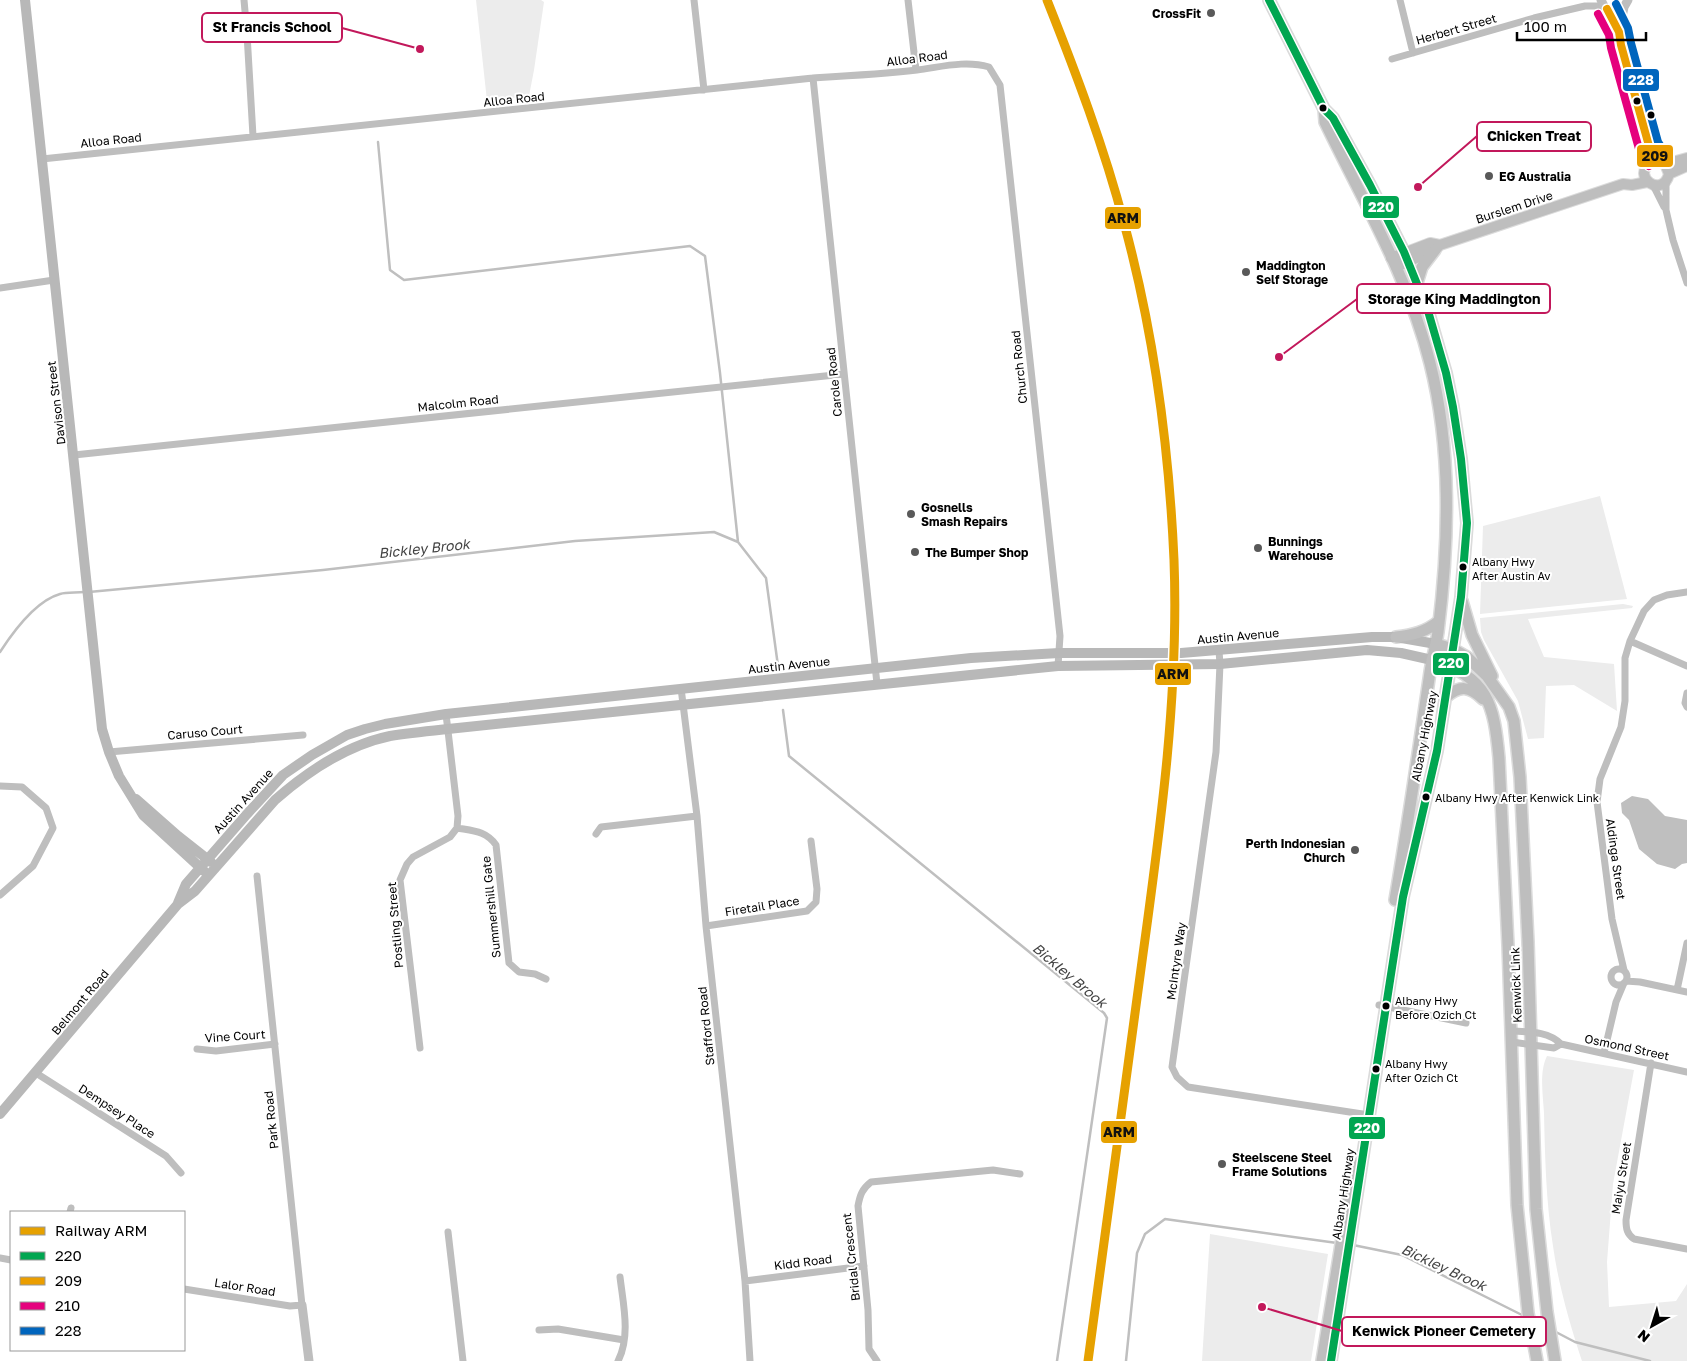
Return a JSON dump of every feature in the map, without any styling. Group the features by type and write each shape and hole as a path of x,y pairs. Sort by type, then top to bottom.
{"highway":[{"name":"Albany Highway","path":"1269,0 1324,109 1333,118 1352,150 1406,257 1428,311 1446,373 1453,407 1467,523 1461,597 1446,697 1437,751 1403,897 1383,1005 1343,1255 1330,1361"},
{"name":"Albany Highway","path":"1324,109 1325,122 1393,262 1423,338 1442,426 1446,470 1446,530 1439,621 1383,1005"},
{"path":"1417,283 1422,267 1438,247"},
{"path":"1461,597 1476,646 1509,707"},
{"path":"1396,637 1414,635 1428,629 1439,621"},
{"name":"Kenwick Link","path":"1436,644 1453,649 1467,657 1487,676 1509,707 1514,721 1520,777 1531,1032 1536,1209 1547,1312 1555,1361"},
{"name":"Kenwick Link","path":"1432,660 1451,665 1474,681 1489,700 1494,713 1500,758 1517,1205 1528,1313 1537,1361"},
{"path":"1446,697 1464,688 1472,690 1483,699 1494,713"},
{"name":"Albany Highway","path":"1322,1361 1343,1255"}],"main road":[{"name":"Davison Street","path":"25,0 102,729 119,776 133,796 142,815 208,875"},
{"name":"Burslem Drive","path":"1648,176 1660,185 1664,170 1687,158"},
{"name":"Burslem Drive","path":"1393,262 1624,184 1632,185 1648,176 1654,161 1664,170"},
{"name":"Burslem Drive","path":"1664,170 1687,166"},
{"name":"Austin Avenue","path":"200,868 283,775 312,755 347,736 385,724 446,714 971,658 1060,653 1181,653 1396,637 1436,644"},
{"name":"Austin Avenue","path":"208,875 275,800 328,761 380,739 448,729 1058,666 1220,664 1368,650 1401,653 1432,660"},
{"name":"Davison Street","path":"133,796 178,836 216,866"},
{"name":"Belmont Road","path":"178,904 186,884 200,868"},
{"name":"Belmont Road","path":"0,1114 178,904 194,891 208,875"}],"street":[{"path":"244,0 253,136"},
{"path":"694,0 704,90"},
{"path":"908,0 916,70"},
{"path":"1400,0 1413,53"},
{"name":"Herbert Street","path":"1585,6 1593,0"},
{"path":"1604,5 1614,12 1626,4"},
{"path":"1619,32 1626,4"},
{"path":"1604,5 1619,32 1648,146 1648,176 1666,210"},
{"name":"Herbert Street","path":"1392,59 1534,18 1585,6 1604,5"},
{"name":"Alloa Road","path":"42,159 813,78 916,70 960,64 978,64 989,68"},
{"name":"Church Road","path":"989,68 1000,85 1058,626 1060,653 1058,666"},
{"name":"Carole Road","path":"813,78 877,684"},
{"path":"1648,146 1664,170 1666,210 1673,240 1687,283"},
{"path":"0,288 54,280"},
{"name":"Malcolm Road","path":"74,455 844,374"},
{"name":"Aldinga Street","path":"1604,1053 1623,976 1621,956 1612,920 1597,802 1600,779 1621,727 1625,658 1630,640 1644,611 1654,600 1660,596 1687,592"},
{"path":"1630,640 1687,666"},
{"name":"McIntyre Way","path":"1219,651 1216,752 1172,1067 1177,1077 1188,1087 1365,1115"},
{"name":"Stafford Road","path":"681,688 697,816 706,926 745,1281 750,1361"},
{"path":"1687,693 1685,702 1687,707"},
{"path":"446,714 458,816 457,828"},
{"name":"Caruso Court","path":"109,752 302,735"},
{"path":"0,786 22,787 46,808 52,828 33,866 0,895"},
{"path":"596,834 601,826 697,816"},
{"name":"Summershill Gate","path":"457,828 482,833 491,838 496,846 509,963 519,972 535,974 546,979"},
{"name":"Postling Street","path":"420,1048 400,880 406,864 413,857 450,836 457,828"},
{"name":"Firetail Place","path":"706,926 807,911 816,902 817,889 811,841"},
{"name":"Park Road","path":"257,876 308,1361"},
{"path":"1677,990 1687,943"},
{"name":"Aldinga Street","path":"1616,1002 1616,984 1611,978 1612,974 1623,976"},
{"path":"1616,984 1623,976 1640,982 1687,992"},
{"path":"1383,1005 1466,1023"},
{"name":"Osmond Street","path":"1511,1037 1531,1032 1554,1037 1561,1044 1687,1072"},
{"name":"Osmond Street","path":"1511,1037 1531,1045 1554,1048 1561,1044"},
{"name":"Vine Court","path":"197,1050 276,1044"},
{"name":"Maiyu Street","path":"1651,1064 1626,1229 1629,1235 1641,1242 1687,1249"},
{"name":"Dempsey Place","path":"36,1073 166,1156 181,1173"},
{"name":"Bridal Crescent","path":"877,1361 869,1349 868,1310 858,1206 860,1195 864,1188 871,1182 993,1170 1020,1174"},
{"path":"448,1232 463,1361"},
{"name":"Kidd Road","path":"745,1281 864,1266"},
{"path":"618,1361 622,1354 624,1340 620,1277"},
{"name":"Lalor Road","path":"185,1289 290,1306 302,1305"},
{"path":"539,1330 558,1329 624,1340"}],"shaded area":[{"path":"476,0 541,0 544,2 529,96 487,101"},
{"path":"1600,496 1627,599 1480,614 1483,526"},
{"path":"1623,604 1633,606 1632,608 1528,619 1544,657 1614,664 1617,711 1574,685 1546,686 1544,738 1528,739 1518,701 1484,640 1481,632 1480,618"},
{"path":"1632,796 1648,799 1665,816 1687,820 1687,863 1675,869 1657,864 1639,849 1629,820 1622,813 1621,803"},
{"path":"1547,1056 1634,1070 1613,1184 1607,1262 1609,1307 1676,1301 1687,1284 1687,1361 1582,1361 1561,1289 1549,1213 1542,1084 1543,1069"},
{"path":"1210,1234 1328,1254 1311,1361 1202,1361"}],"waterway":[{"path":"378,142 390,270 404,280 690,246 705,256 738,542"},
{"name":"Bickley Brook","path":"89,592 323,570 575,541 714,532 738,542 766,578 778,666"},
{"name":"Bickley Brook","path":"0,652 11,635 33,610 42,603 60,594 84,592"},
{"name":"Bickley Brook","path":"783,710 789,756 1104,1013 1107,1018 1057,1361"},
{"name":"Bickley Brook","path":"1126,1361 1137,1253 1145,1234 1165,1219 1337,1243"},
{"name":"Bickley Brook","path":"1353,1245 1402,1255 1524,1316"},
{"name":"Bickley Brook","path":"1534,1321 1547,1327"},
{"name":"Bickley Brook","path":"1554,1331 1575,1342 1650,1361"}],"rail line":[{"name":"ARM","path":"1047,0 1098,138 1135,264 1152,348 1164,433 1174,560 1174,659 1162,807 1088,1361"}],"transit line":[{"name":"220","path":"1269,0 1324,109 1333,118 1370,185 1404,252 1428,311 1446,373 1453,407 1461,459 1467,523 1461,597 1437,751 1403,897 1331,1361"},
{"name":"228","path":"1616,4 1628,28 1658,142 1667,156"},
{"name":"209","path":"1607,9 1619,32 1649,146 1658,161"},
{"name":"210","path":"1598,14 1609,35 1639,149 1649,166"}],"place":[{"name":"CrossFit","path":"1211,13"},
{"name":"St Francis School","path":"420,49"},
{"name":"EG Australia","path":"1489,176"},
{"name":"Chicken Treat","path":"1418,187"},
{"name":"Maddington Self Storage","path":"1246,272"},
{"name":"Storage King Maddington","path":"1279,357"},
{"name":"Gosnells Smash Repairs","path":"911,514"},
{"name":"Bunnings Warehouse","path":"1258,548"},
{"name":"The Bumper Shop","path":"915,552"},
{"name":"Albany Hwy After Austin Av","path":"1463,567"},
{"name":"Albany Hwy After Kenwick Link","path":"1426,797"},
{"name":"Perth Indonesian Church","path":"1355,850"},
{"name":"Albany Hwy Before Ozich Ct","path":"1386,1006"},
{"name":"Albany Hwy After Ozich Ct","path":"1376,1069"},
{"name":"Steelscene Steel Frame Solutions","path":"1222,1164"},
{"name":"Kenwick Pioneer Cemetery","path":"1262,1307"}]}
